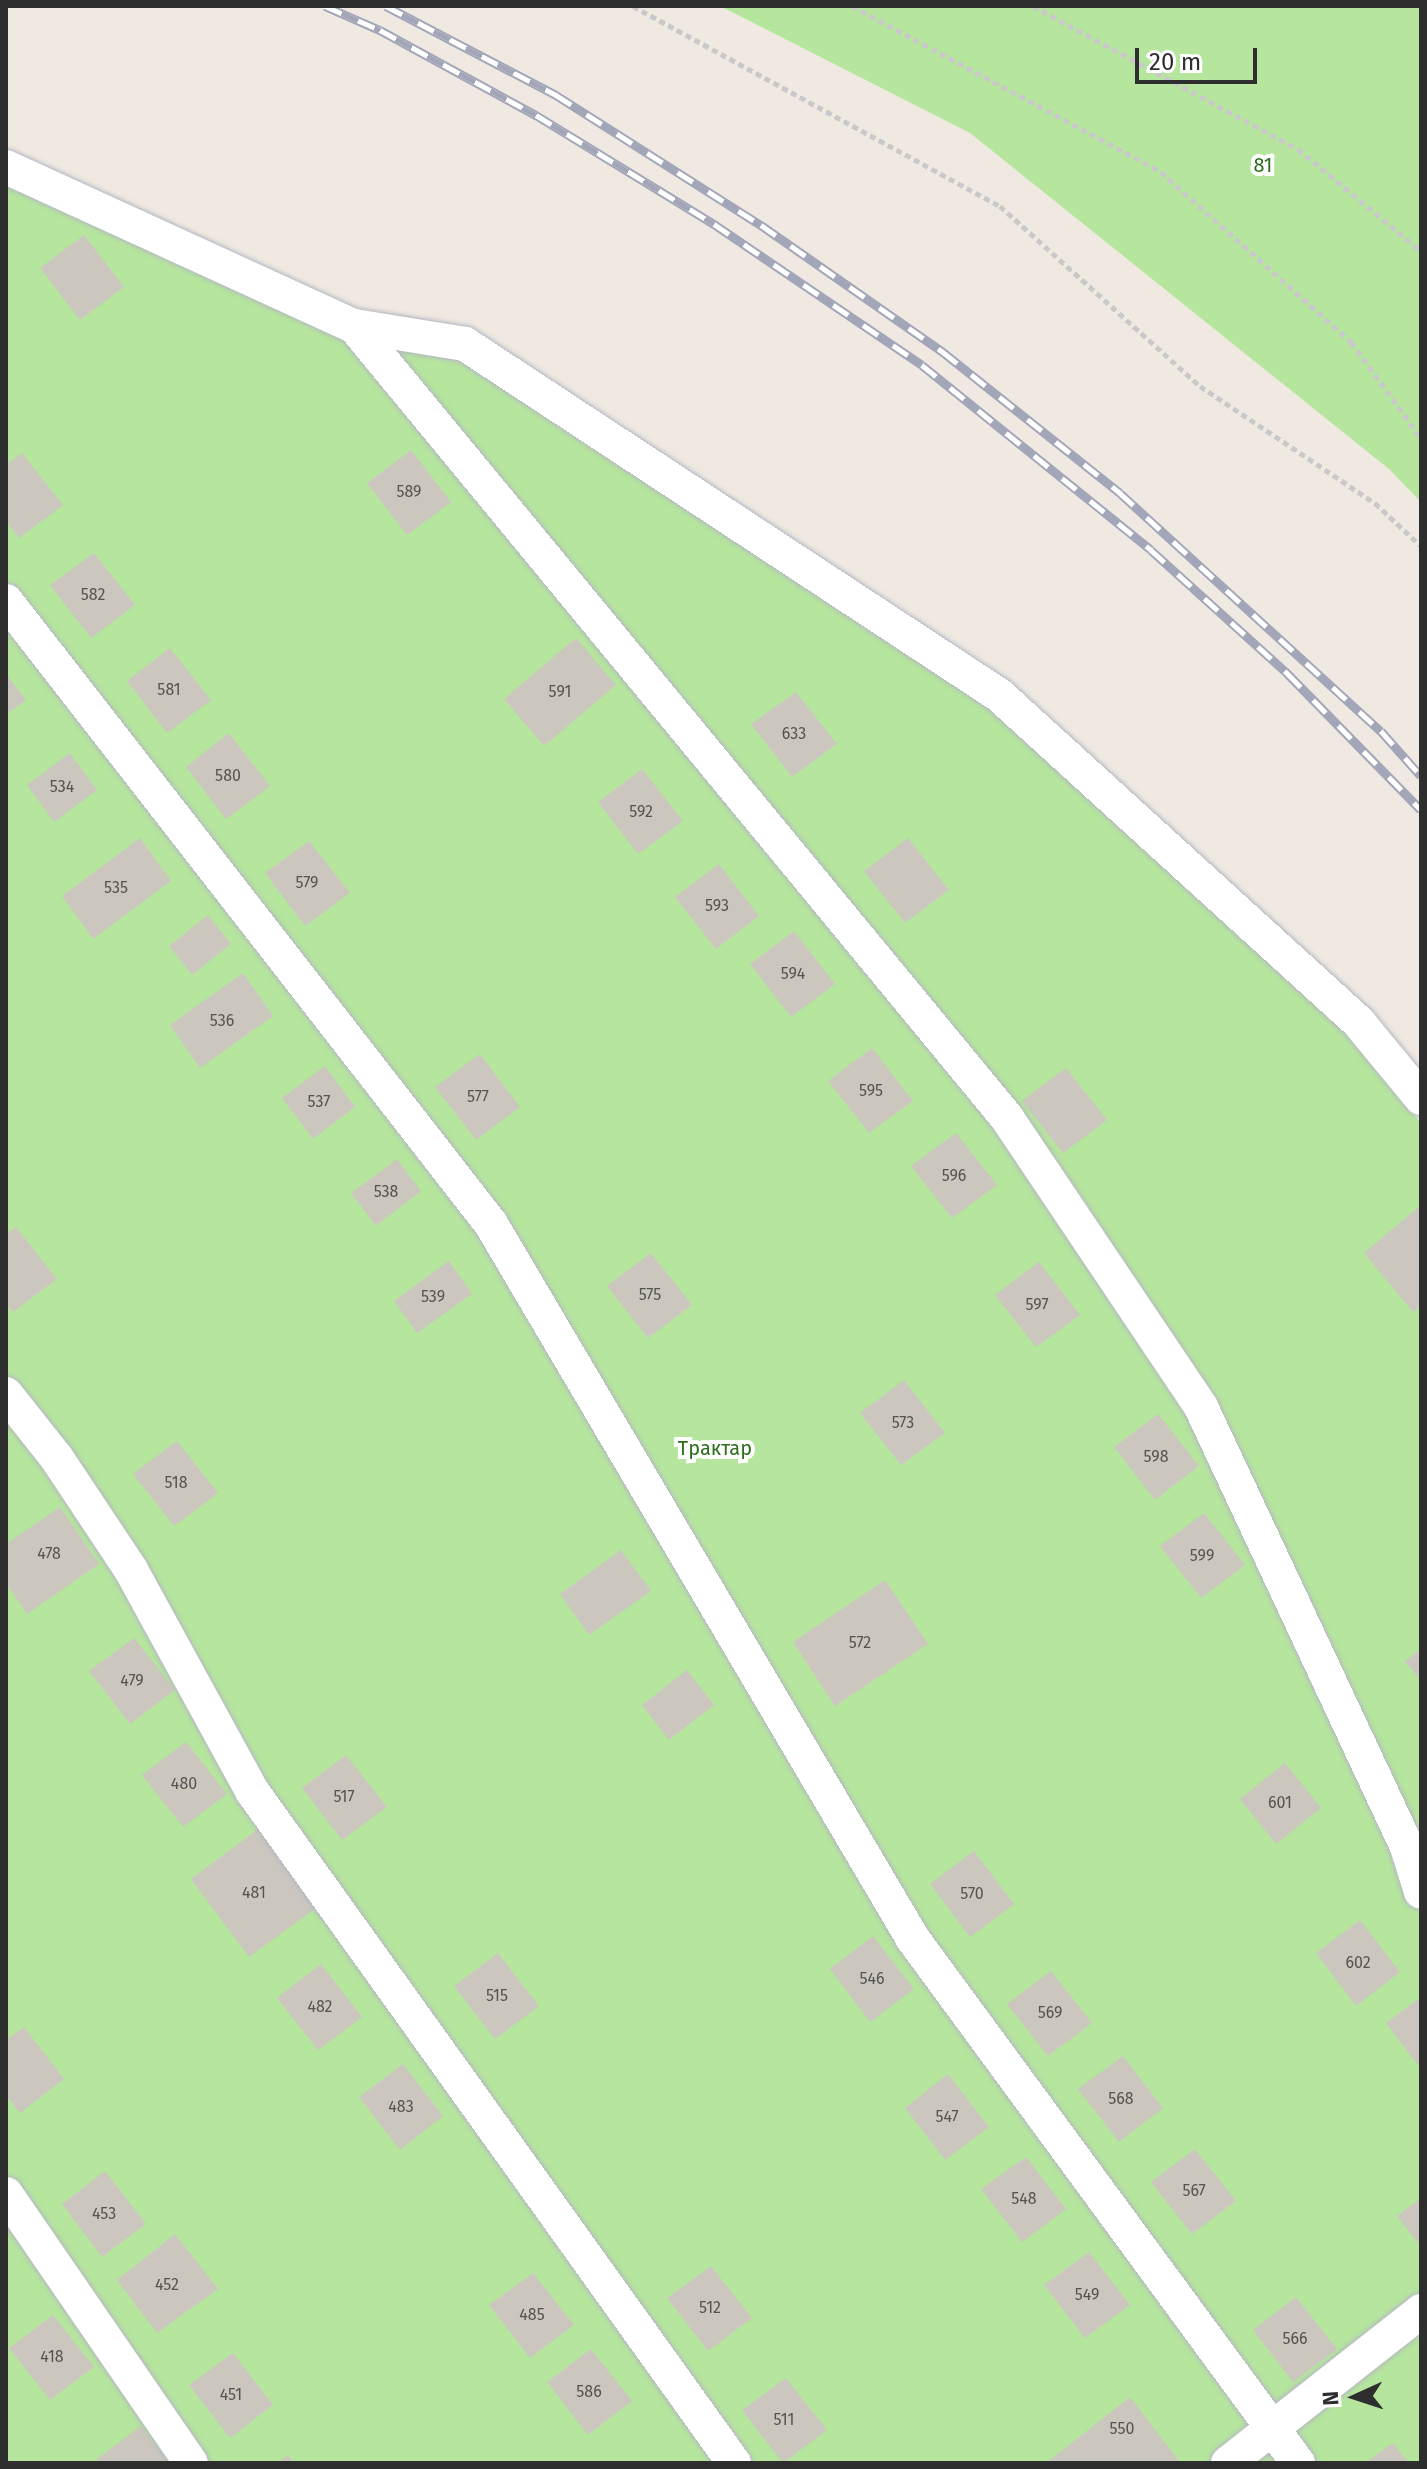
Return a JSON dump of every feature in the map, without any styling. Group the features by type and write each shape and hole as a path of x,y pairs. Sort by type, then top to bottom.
{"street":[{"path":"6,167 354,326 465,344 999,695 1360,1024 1421,1098"},
{"path":"354,326 1007,1118 1201,1407 1406,1844 1421,1892"},
{"path":"6,601 491,1224 913,1939 1298,2463"},
{"path":"6,1394 56,1457 131,1570 252,1791 734,2463"},
{"path":"6,2194 191,2463"},
{"path":"1228,2463 1421,2311"}],"path":[{"path":"633,6 1000,206 1200,386 1375,503 1421,546"},
{"path":"852,6 1161,172 1351,342 1421,438"},
{"path":"1033,6 1298,149 1421,251"}],"green space":[{"name":"81","path":"720,6 1421,6 1421,502 1389,469 970,133"},
{"name":"Трактар","path":"6,185 459,360 989,708 1348,1035 1421,1123 1421,2463 6,2463"}],"building":[{"path":"84,235 124,287 80,320 40,268"},
{"path":"411,450 451,502 407,535 367,483"},
{"path":"22,453 63,505 19,538 6,521 6,465"},
{"path":"94,553 135,605 91,638 50,585"},
{"path":"576,638 616,685 544,746 504,699"},
{"path":"170,648 211,700 167,733 127,681"},
{"path":"6,674 26,700 6,715"},
{"path":"796,692 837,744 792,777 751,724"},
{"path":"229,733 270,786 226,819 186,767"},
{"path":"70,753 97,790 54,822 27,785"},
{"path":"642,769 683,821 638,854 598,802"},
{"path":"140,838 171,881 93,939 62,896"},
{"path":"908,838 949,890 905,923 864,871"},
{"path":"309,841 350,893 305,926 265,873"},
{"path":"719,864 759,916 716,949 675,897"},
{"path":"208,915 231,944 192,975 169,946"},
{"path":"794,931 835,984 791,1017 750,964"},
{"path":"243,973 273,1016 200,1068 170,1025"},
{"path":"872,1048 913,1101 869,1133 828,1081"},
{"path":"480,1054 520,1107 476,1140 435,1087"},
{"path":"325,1066 355,1107 313,1139 282,1098"},
{"path":"1066,1068 1107,1120 1063,1153 1022,1101"},
{"path":"956,1133 997,1185 952,1218 911,1166"},
{"path":"397,1159 421,1191 376,1226 351,1193"},
{"path":"1421,1205 1421,1306 1413,1312 1364,1253"},
{"path":"16,1227 57,1279 13,1312 6,1303 6,1234"},
{"path":"651,1253 692,1305 648,1338 607,1286"},
{"path":"449,1261 472,1294 417,1333 394,1301"},
{"path":"1039,1262 1080,1315 1036,1347 995,1295"},
{"path":"904,1380 945,1433 901,1465 860,1413"},
{"path":"1158,1414 1199,1466 1155,1500 1114,1447"},
{"path":"177,1441 218,1493 174,1526 133,1474"},
{"path":"60,1507 99,1564 27,1614 6,1583 6,1544"},
{"path":"1204,1513 1245,1565 1201,1598 1160,1546"},
{"path":"621,1550 651,1591 589,1635 560,1594"},
{"path":"885,1580 928,1644 835,1706 793,1642"},
{"path":"134,1638 175,1690 130,1724 89,1671"},
{"path":"1421,1648 1421,1681 1405,1661"},
{"path":"687,1670 714,1705 669,1740 642,1705"},
{"path":"186,1742 227,1794 183,1827 142,1775"},
{"path":"346,1755 387,1807 342,1840 302,1788"},
{"path":"1285,1763 1321,1808 1276,1844 1240,1799"},
{"path":"258,1829 316,1908 249,1957 191,1879"},
{"path":"974,1851 1014,1904 970,1937 930,1884"},
{"path":"1360,1920 1400,1972 1356,2006 1316,1953"},
{"path":"873,1936 914,1989 870,2022 830,1969"},
{"path":"498,1953 539,2006 495,2039 454,1986"},
{"path":"321,1964 362,2017 318,2050 277,1998"},
{"path":"1051,1971 1092,2023 1048,2056 1007,2004"},
{"path":"1421,1997 1421,2069 1386,2023"},
{"path":"24,2027 64,2079 20,2113 6,2095 6,2040"},
{"path":"1123,2056 1163,2108 1119,2142 1078,2089"},
{"path":"403,2064 443,2116 400,2150 359,2097"},
{"path":"948,2074 989,2127 945,2160 905,2108"},
{"path":"1195,2149 1236,2201 1192,2234 1151,2182"},
{"path":"1026,2157 1066,2209 1022,2242 981,2189"},
{"path":"105,2171 146,2224 102,2257 62,2204"},
{"path":"1421,2198 1421,2247 1397,2216"},
{"path":"175,2234 218,2289 157,2333 117,2280"},
{"path":"1089,2252 1130,2305 1085,2338 1044,2285"},
{"path":"711,2266 752,2318 708,2351 667,2298"},
{"path":"533,2273 574,2325 530,2358 489,2305"},
{"path":"1296,2297 1337,2349 1293,2382 1253,2330"},
{"path":"53,2315 94,2367 50,2400 9,2348"},
{"path":"591,2349 632,2401 588,2435 547,2382"},
{"path":"233,2353 273,2405 230,2438 189,2385"},
{"path":"786,2378 827,2430 783,2463 742,2410"},
{"path":"1130,2397 1179,2461 1177,2463 1046,2463"},
{"path":"141,2426 169,2463 100,2463 97,2459"},
{"path":"1393,2443 1409,2463 1365,2463"},
{"path":"288,2455 294,2463 277,2463"}],"railway":[{"path":"325,6 380,30 536,115 714,224 922,365 1151,550 1288,674 1421,810"},
{"path":"386,6 556,95 761,225 943,352 1120,493 1381,731 1421,776"}]}
